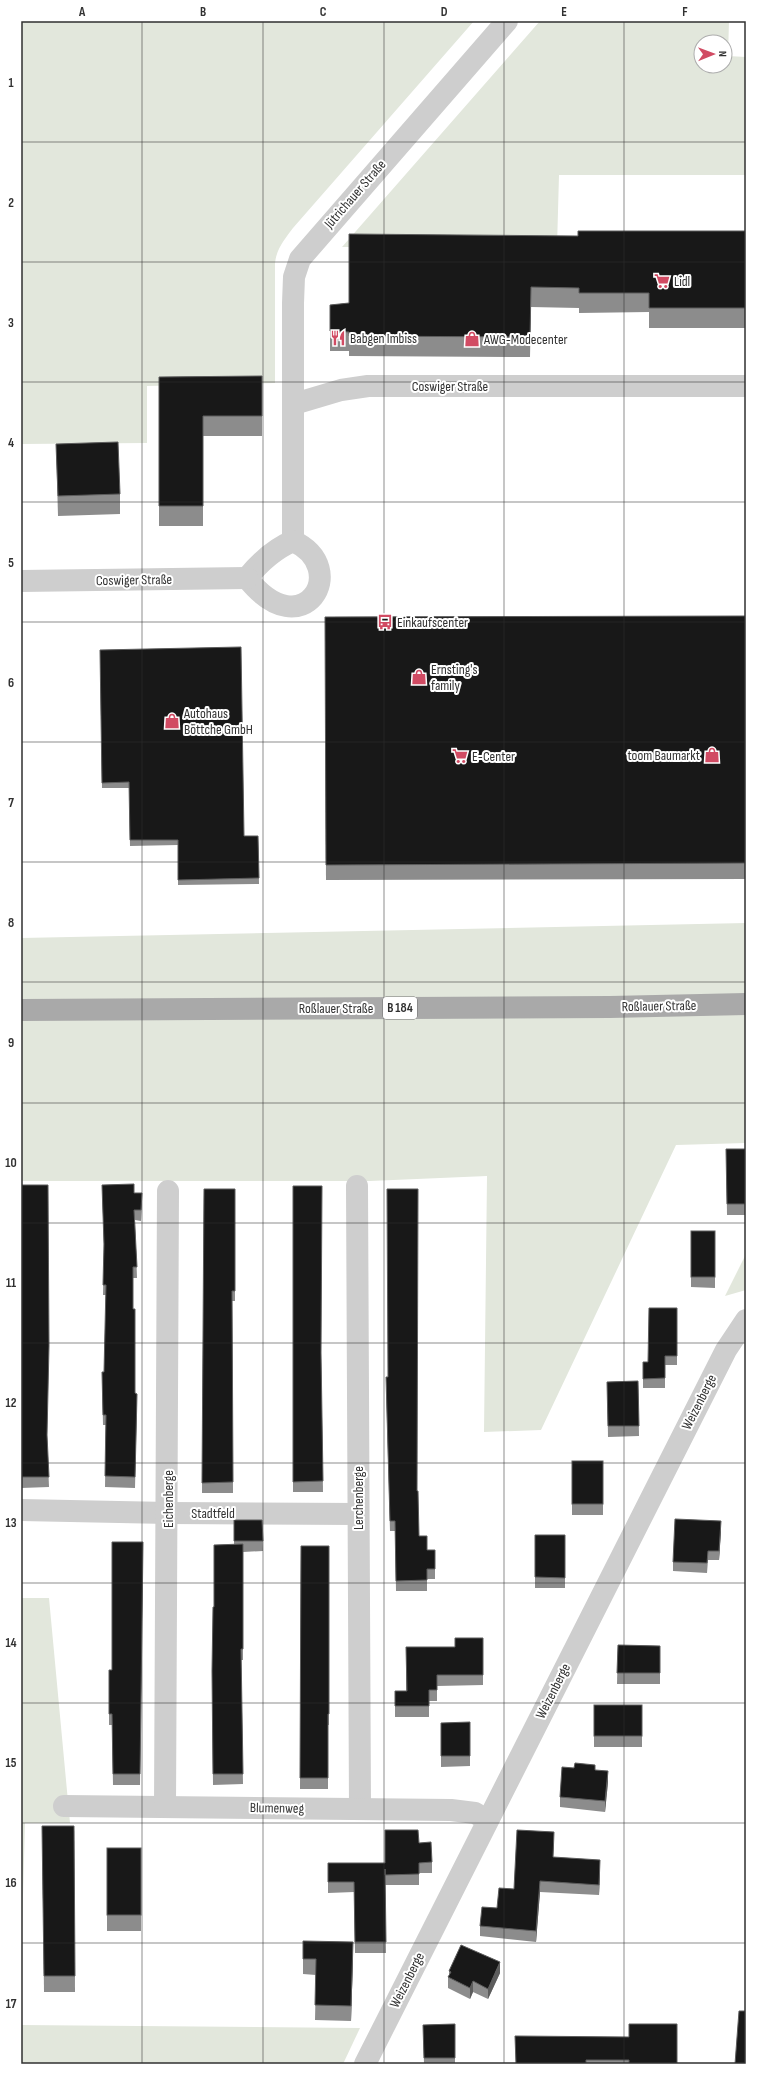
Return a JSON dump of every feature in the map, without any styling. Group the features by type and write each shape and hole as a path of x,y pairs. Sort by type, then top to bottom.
{"main road":[{"name":"Roßlauer Straße","path":"21,1010 602,1007 746,1004"}],"street":[{"name":"Jütrichauer Straße","path":"294,404 294,277 300,258 507,21"},
{"name":"Coswiger Straße","path":"294,404 341,390 368,386 746,386"},
{"path":"293,541 294,404"},
{"path":"293,541 304,545 317,563 320,573 320,584 310,599 298,606 283,607 273,603 257,591 247,578 259,564 278,547 293,541"},
{"name":"Coswiger Straße","path":"21,581 247,578"},
{"name":"Lerchenberge","path":"357,1186 360,1809"},
{"name":"Eichenberge","path":"165,1807 168,1513 168,1191"},
{"name":"Weizenberge","path":"365,2064 487,1820 726,1350 746,1320"},
{"name":"Stadtfeld","path":"21,1510 168,1513 358,1514"},
{"name":"Blumenweg","path":"64,1806 465,1811 487,1820"}],"shaded area":[{"path":"21,21 474,21 293,228 281,244 275,264 275,383 147,386 147,443 21,444"},
{"path":"540,21 729,21 729,34 693,34 693,74 733,74 733,56 746,57 746,175 559,175 557,247 342,247"},
{"path":"746,923 746,1143 676,1145 541,1430 484,1432 487,1176 370,1181 21,1181 21,938"},
{"path":"746,1254 746,1290 725,1296"},
{"path":"21,1598 49,1598 70,1823 25,1823 21,1968"},
{"path":"21,2025 360,2028 343,2064 21,2064"}],"building":[{"path":"578,231 746,231 746,308 649,308 649,293 579,293 579,288 531,287 530,337 349,336 349,332 330,331 330,305 349,303 349,234 578,236"},
{"path":"262,376 262,416 203,416 203,506 159,506 159,377"},
{"path":"118,442 120,494 58,496 56,444"},
{"path":"746,616 746,863 326,865 325,617"},
{"name":"Autohaus Böttche GmbH","path":"241,647 244,836 258,836 259,878 178,880 178,840 130,840 129,782 102,783 100,650"},
{"path":"726,1149 746,1149 746,1204 727,1204"},
{"path":"134,1184 134,1193 142,1193 141,1210 134,1210 137,1267 133,1267 133,1309 135,1309 135,1393 137,1394 135,1477 105,1476 106,1415 103,1415 102,1372 104,1372 106,1285 103,1285 104,1244 102,1185"},
{"path":"21,1185 48,1185 49,1346 47,1435 49,1477 21,1477"},
{"path":"293,1186 322,1186 321,1353 323,1481 293,1482"},
{"path":"204,1189 235,1189 235,1291 232,1291 233,1482 202,1483"},
{"path":"387,1189 418,1189 417,1491 419,1536 427,1536 427,1550 435,1550 435,1569 427,1569 427,1580 396,1581 395,1521 390,1521 386,1377 388,1377"},
{"path":"691,1231 715,1231 715,1277 691,1277"},
{"path":"649,1308 677,1308 677,1356 665,1356 665,1378 643,1379 643,1362 648,1362"},
{"path":"638,1381 639,1426 608,1426 607,1382"},
{"path":"572,1461 603,1461 603,1504 572,1504"},
{"path":"675,1519 721,1521 719,1551 708,1551 707,1563 673,1562"},
{"path":"234,1520 262,1520 263,1541 234,1541"},
{"path":"535,1535 565,1535 565,1578 535,1577"},
{"path":"112,1542 143,1542 140,1774 113,1774 112,1714 109,1714 109,1670 112,1670"},
{"path":"243,1544 243,1649 241,1649 243,1774 213,1774 212,1671 214,1545"},
{"path":"301,1546 329,1546 328,1778 300,1778"},
{"path":"455,1638 483,1638 483,1675 437,1675 437,1690 429,1690 429,1706 395,1706 395,1691 407,1691 406,1647 455,1647"},
{"path":"618,1645 660,1646 660,1673 617,1673"},
{"path":"594,1705 642,1705 642,1736 594,1736"},
{"path":"470,1722 470,1756 441,1756 441,1723"},
{"path":"575,1763 595,1765 595,1770 608,1771 605,1801 560,1797 562,1767 574,1768"},
{"path":"42,1826 74,1826 75,1976 44,1976"},
{"path":"385,1830 418,1830 419,1843 431,1842 432,1862 419,1863 419,1874 385,1875 386,1942 355,1942 354,1882 328,1882 328,1863 385,1863"},
{"path":"517,1830 554,1832 553,1857 600,1860 599,1885 540,1881 536,1931 480,1926 482,1907 497,1908 499,1888 514,1889"},
{"path":"107,1848 141,1848 141,1915 107,1915"},
{"path":"303,1941 353,1942 351,2006 315,2005 316,1959 303,1959"},
{"path":"461,1945 500,1962 488,1989 473,1981 470,1988 448,1977 451,1972 449,1971"},
{"path":"739,2011 746,2011 746,2064 735,2064"},
{"path":"455,2024 455,2058 424,2058 423,2025"},
{"path":"629,2024 677,2024 677,2064 629,2064 629,2060 586,2060 586,2064 516,2064 515,2036 629,2037"}],"place":[{"name":"Lidl","path":"662,281"},
{"name":"Babgen Imbiss","path":"338,338"},
{"name":"AWG-Modecenter","path":"472,339"},
{"name":"Einkaufscenter","path":"385,622"},
{"name":"Ernsting's family","path":"419,677"},
{"name":"Autohaus Böttche GmbH","path":"172,721"},
{"name":"toom Baumarkt","path":"712,755"},
{"name":"E-Center","path":"460,756"}]}
